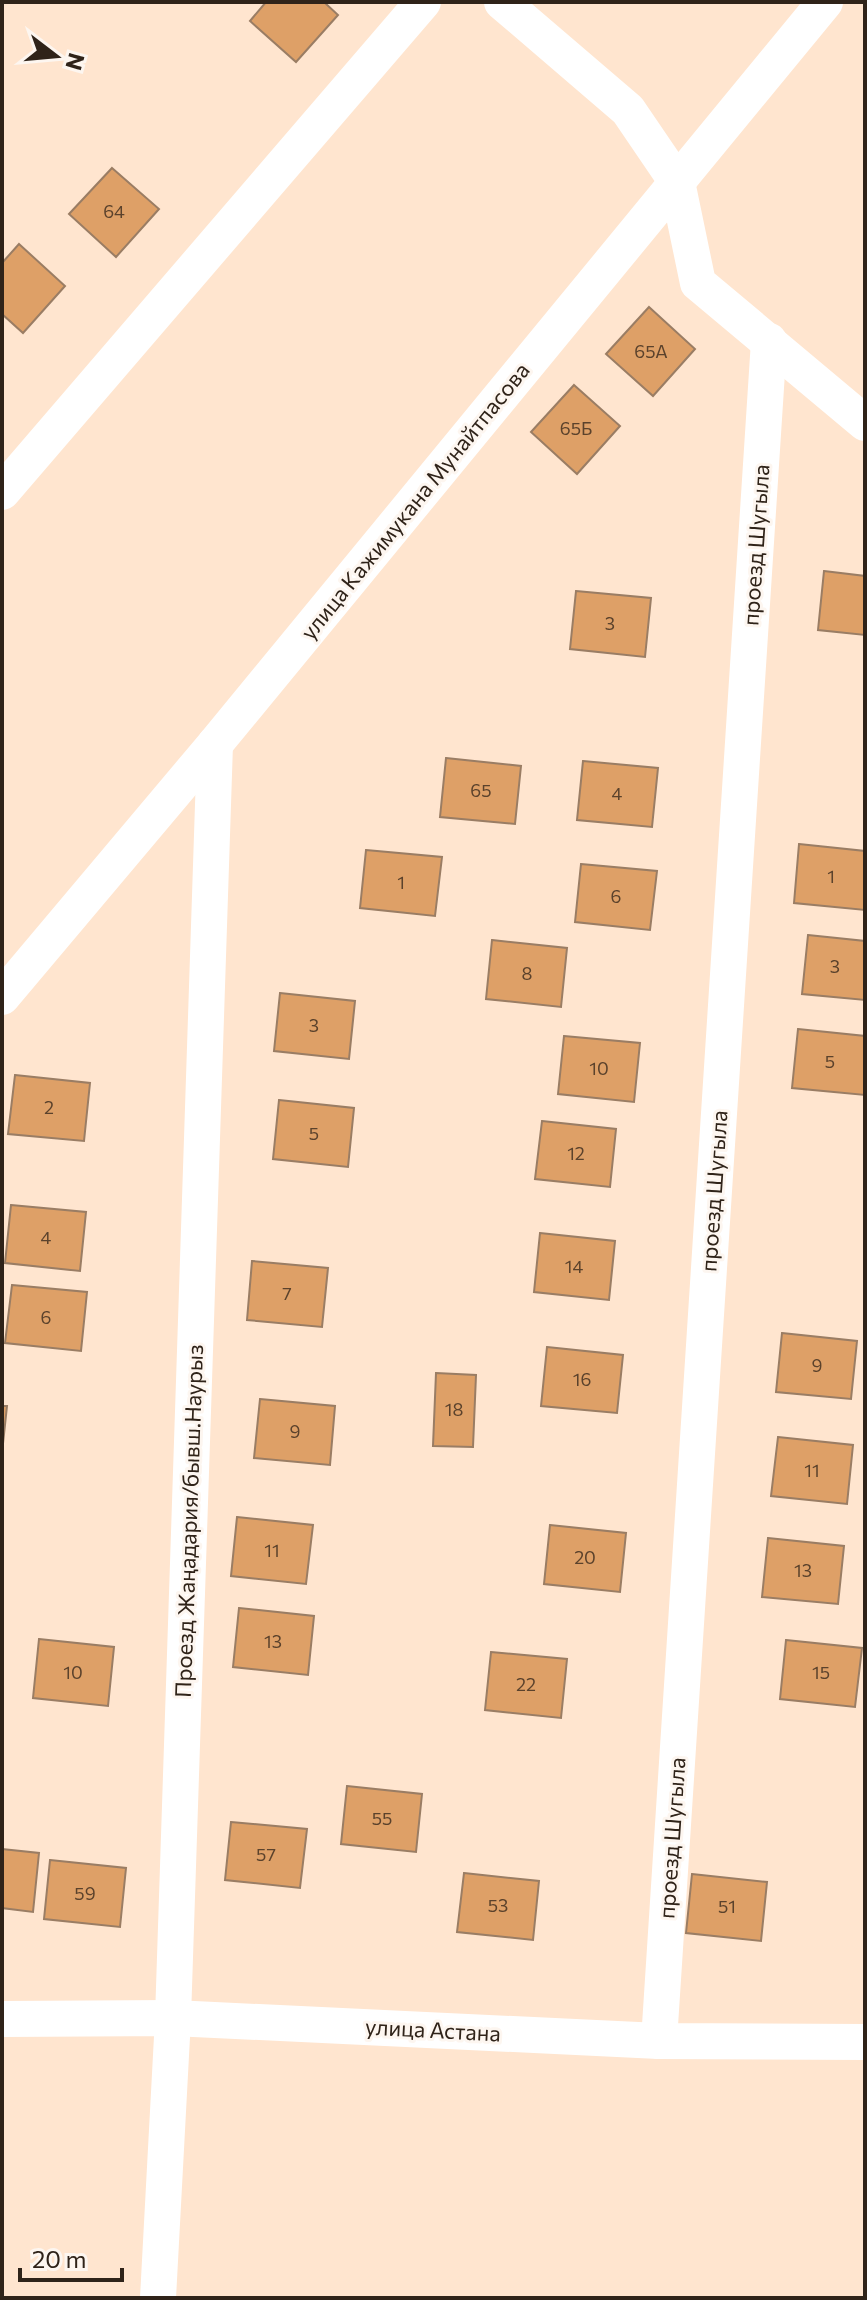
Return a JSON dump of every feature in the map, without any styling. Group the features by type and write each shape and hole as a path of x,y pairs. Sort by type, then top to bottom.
{"street":[{"path":"2,492 423,2"},
{"path":"502,2 628,110 677,182 698,283 865,423"},
{"name":"улица Кажимукана Мунайтпасова","path":"2,997 215,744 825,2"},
{"name":"проезд Шугыла","path":"659,2041 769,341"},
{"name":"Проезд Жаңадария/бывш.Наурыз","path":"158,2298 173,2018 215,744"},
{"name":"улица Астана","path":"2,2019 173,2018 659,2041 865,2042"}],"building":[{"path":"266,2 324,2 338,15 296,62 250,21"},
{"path":"112,168 159,209 116,257 69,214"},
{"path":"19,244 65,286 23,333 2,314 2,263"},
{"path":"649,307 695,349 653,396 606,354"},
{"path":"574,385 620,426 577,474 531,432"},
{"path":"824,571 865,576 865,635 818,630"},
{"path":"576,591 651,598 645,657 570,649"},
{"path":"446,758 521,766 515,824 440,817"},
{"path":"583,761 658,768 652,827 577,820"},
{"path":"799,844 865,851 865,910 794,903"},
{"path":"366,850 442,857 435,916 360,908"},
{"path":"581,864 657,871 650,930 575,922"},
{"path":"808,935 865,941 865,1000 802,994"},
{"path":"492,940 567,948 561,1007 486,999"},
{"path":"280,993 355,1001 349,1059 274,1051"},
{"path":"798,1029 865,1036 865,1095 792,1088"},
{"path":"564,1036 640,1043 634,1102 558,1094"},
{"path":"15,1075 90,1083 84,1141 8,1134"},
{"path":"279,1100 354,1108 348,1167 273,1159"},
{"path":"542,1121 616,1129 610,1187 535,1179"},
{"path":"11,1205 86,1212 80,1271 5,1263"},
{"path":"540,1233 615,1241 609,1300 534,1292"},
{"path":"252,1261 328,1268 322,1327 247,1320"},
{"path":"12,1285 87,1292 81,1351 5,1343"},
{"path":"782,1333 857,1341 851,1399 776,1392"},
{"path":"547,1347 623,1355 617,1413 541,1406"},
{"path":"436,1373 476,1375 473,1447 433,1446"},
{"path":"260,1399 335,1406 330,1465 254,1458"},
{"path":"2,1406 7,1406 2,1453"},
{"path":"778,1437 853,1445 847,1504 771,1496"},
{"path":"237,1517 313,1525 306,1584 231,1576"},
{"path":"550,1525 626,1533 620,1592 544,1584"},
{"path":"768,1538 844,1546 838,1604 762,1597"},
{"path":"239,1608 314,1616 308,1675 233,1667"},
{"path":"39,1639 114,1647 108,1706 33,1698"},
{"path":"786,1640 862,1648 855,1707 780,1699"},
{"path":"491,1652 567,1659 561,1718 485,1710"},
{"path":"347,1786 422,1794 416,1852 341,1844"},
{"path":"231,1822 307,1829 300,1888 225,1880"},
{"path":"2,1849 39,1853 33,1912 2,1908"},
{"path":"50,1860 126,1868 120,1927 44,1919"},
{"path":"464,1873 539,1881 533,1940 457,1932"},
{"path":"692,1874 767,1882 761,1941 686,1933"}]}
